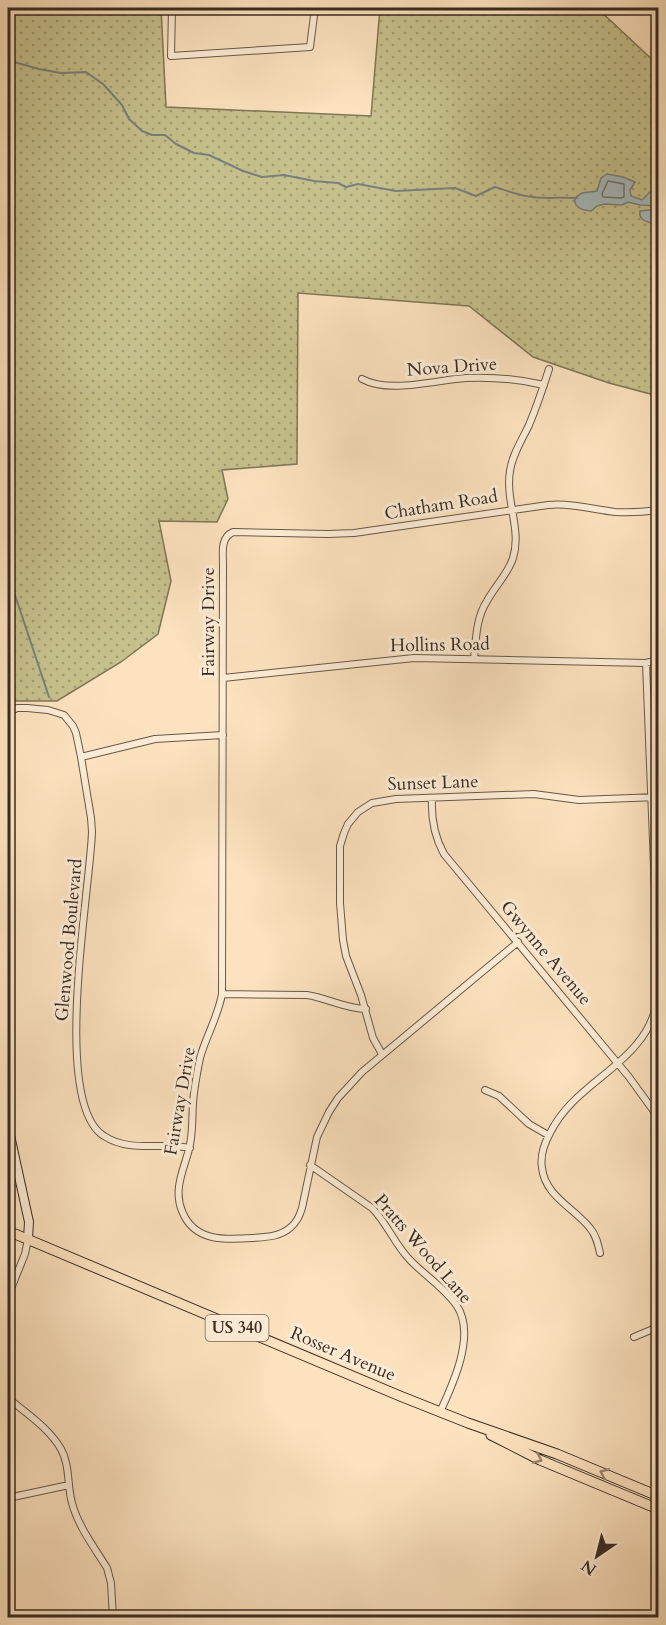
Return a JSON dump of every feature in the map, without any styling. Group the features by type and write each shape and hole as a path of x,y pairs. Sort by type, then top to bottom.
{"main road":[{"name":"Rosser Avenue","path":"8,1231 440,1412 557,1454 658,1496"},
{"name":"Rosser Avenue","path":"468,1423 540,1460 658,1509"}],"street":[{"path":"172,8 171,56 310,47 315,8"},
{"path":"474,659 476,634 482,609 513,559 516,539 509,494 510,470 536,408 549,369"},
{"name":"Nova Drive","path":"362,380 387,386 490,378 544,385"},
{"name":"Chatham Road","path":"228,534 233,532 354,533 557,504 616,512 638,513 658,510"},
{"name":"Fairway Drive","path":"228,534 224,541 223,553 222,994 217,1017 206,1040 199,1066 190,1148 179,1187 179,1204 191,1225 200,1232 226,1240 268,1237 291,1227 300,1215 317,1137 329,1112 348,1086 382,1054 518,942"},
{"name":"Hollins Road","path":"223,678 414,658 646,663 658,660"},
{"path":"646,663 658,968"},
{"name":"Glenwood Boulevard","path":"8,713 17,708 48,710 64,715 76,733 92,832 76,1022 77,1065 84,1106 90,1122 98,1131 113,1141 139,1146 170,1145 190,1148"},
{"path":"81,758 155,739 223,735"},
{"name":"Sunset Lane","path":"382,1054 374,1038 366,1009 346,956 343,940 340,882 342,838 354,816 372,802 396,799 534,794 579,800 658,797"},
{"name":"Gwynne Avenue","path":"432,798 435,836 444,854 618,1064 658,1117"},
{"path":"222,994 307,995 366,1009"},
{"path":"600,1254 597,1241 590,1229 557,1198 546,1183 541,1157 548,1135 571,1103 618,1064 646,1032 658,995"},
{"path":"485,1090 499,1096 522,1118 548,1135"},
{"path":"8,1126 11,1150 29,1222 24,1254 8,1296"},
{"name":"Pratts Wood Lane","path":"310,1165 372,1208 409,1260 452,1299 460,1312 464,1327 460,1357 451,1389 440,1412"},
{"path":"634,1337 658,1327"},
{"path":"8,1398 46,1431 61,1448 68,1467 69,1485 77,1516 110,1576 113,1617"},
{"path":"8,1498 69,1485"}],"shaded area":[{"path":"8,8 161,8 166,107 371,116 380,8 597,8 658,65 658,396 609,383 533,357 469,306 298,293 297,464 222,470 228,499 217,522 159,521 171,581 158,634 121,662 57,701 11,701 8,703"}],"water":[{"path":"607,174 635,182 630,190 631,196 642,200 650,192 658,195 658,206 628,202 622,205 604,204 591,211 577,206 575,198 582,193 597,191 601,178"},
{"path":"658,209 658,227 641,218 640,211"}],"waterway":[{"path":"8,62 61,73 86,72 103,84 122,105 129,119 142,131 152,135 165,135 176,144 194,153 209,155 262,177 284,175 338,183 346,187 358,184 396,191 455,188 476,196 495,187 528,196 577,198"},
{"path":"8,564 11,583 49,697"}]}
